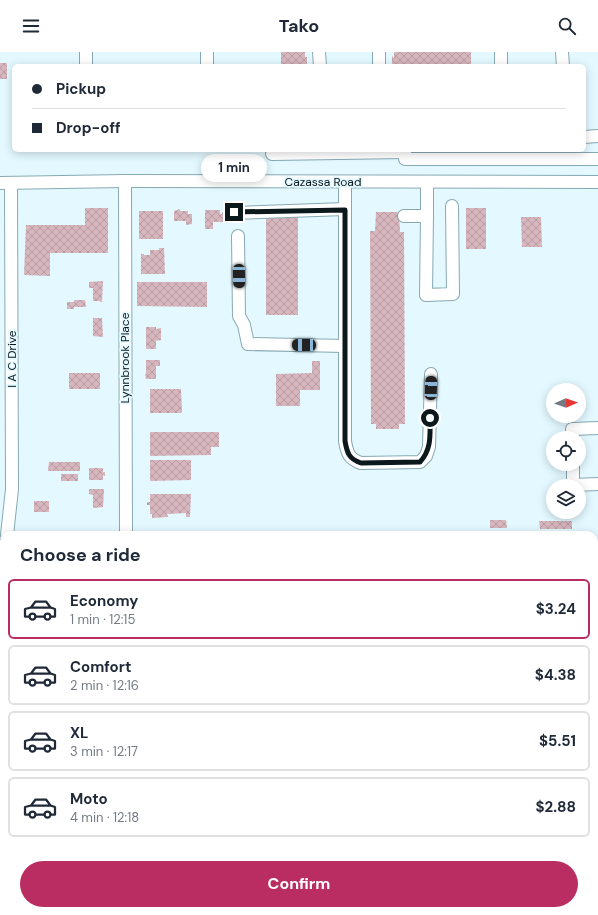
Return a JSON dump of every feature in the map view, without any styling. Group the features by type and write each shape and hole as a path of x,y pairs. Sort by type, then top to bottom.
{"street":[{"path":"86,52 86,64"},
{"path":"207,52 207,64"},
{"path":"319,52 320,64"},
{"path":"379,52 379,64"},
{"path":"501,52 501,64"},
{"path":"562,52 563,64"},
{"path":"586,136 598,136"},
{"path":"272,154 405,154 598,159"},
{"path":"405,154 406,182"},
{"name":"Cazassa Road","path":"5,183 125,181 598,182"},
{"name":"Lynnbrook Place","path":"125,181 126,531"},
{"path":"345,182 345,441 348,454 354,461 361,463 420,462 426,456 429,447 431,374"},
{"path":"427,182 426,295 453,294 452,206"},
{"name":"I A C Drive","path":"5,183 12,489 7,531"},
{"path":"234,212 345,210"},
{"path":"404,216 427,216"},
{"path":"238,236 239,316 244,326 248,344 345,346"},
{"path":"572,431 572,429 598,428"},
{"path":"573,471 573,485 598,484"}],"building":[{"path":"281,52 305,52 305,57 307,57 307,64 281,64"},
{"path":"394,52 471,52 471,64 392,64 392,56 394,58"},
{"path":"0,63 7,63 7,79 0,79"},
{"path":"85,208 108,208 108,253 50,253 50,276 24,275 26,225 85,225"},
{"path":"466,208 486,208 486,249 466,249"},
{"path":"180,209 180,211 188,211 188,214 192,214 192,224 186,225 186,221 174,221 174,211"},
{"path":"205,210 220,210 220,214 222,214 222,212 228,212 228,222 213,222 213,229 205,229"},
{"path":"139,211 163,211 163,239 139,239"},
{"path":"376,212 399,212 400,232 404,232 405,424 399,424 399,429 376,429 376,424 371,424 370,231 375,231"},
{"path":"266,216 298,216 298,315 266,315"},
{"path":"521,217 541,217 542,247 522,247"},
{"path":"159,248 164,248 165,274 141,274 141,254 150,255 150,250 159,250"},
{"path":"103,281 102,302 93,301 93,288 89,288 89,282"},
{"path":"137,282 207,282 207,307 137,306"},
{"path":"74,300 85,300 86,307 74,307 74,309 67,309 67,302 74,302"},
{"path":"93,318 102,318 103,337 93,336"},
{"path":"146,327 156,327 156,329 161,328 161,340 156,341 156,349 146,349"},
{"path":"146,360 160,360 160,366 156,366 156,379 146,379"},
{"path":"312,361 320,361 320,390 300,390 300,406 276,406 276,374 312,373"},
{"path":"69,373 100,373 100,389 69,389"},
{"path":"150,389 181,389 182,412 150,413"},
{"path":"150,432 219,432 219,447 211,447 211,455 150,456"},
{"path":"150,460 191,460 191,480 150,481"},
{"path":"49,462 80,462 80,471 48,471"},
{"path":"89,468 103,468 105,476 103,475 103,480 89,480"},
{"path":"61,474 78,474 78,481 61,481"},
{"path":"89,489 104,489 103,507 93,508 93,495 89,494"},
{"path":"150,494 191,494 190,517 186,517 186,513 167,514 168,517 152,518 152,514 150,514 150,505 147,505 147,502 150,502"},
{"path":"34,501 49,501 49,512 34,512"},
{"path":"490,520 506,520 507,528 490,528"},
{"path":"539,521 572,521 572,529 540,529"}],"route":[{"path":"234,212 345,210 345,441 348,454 354,461 361,463 420,462 426,456 429,447 430,418"}]}
